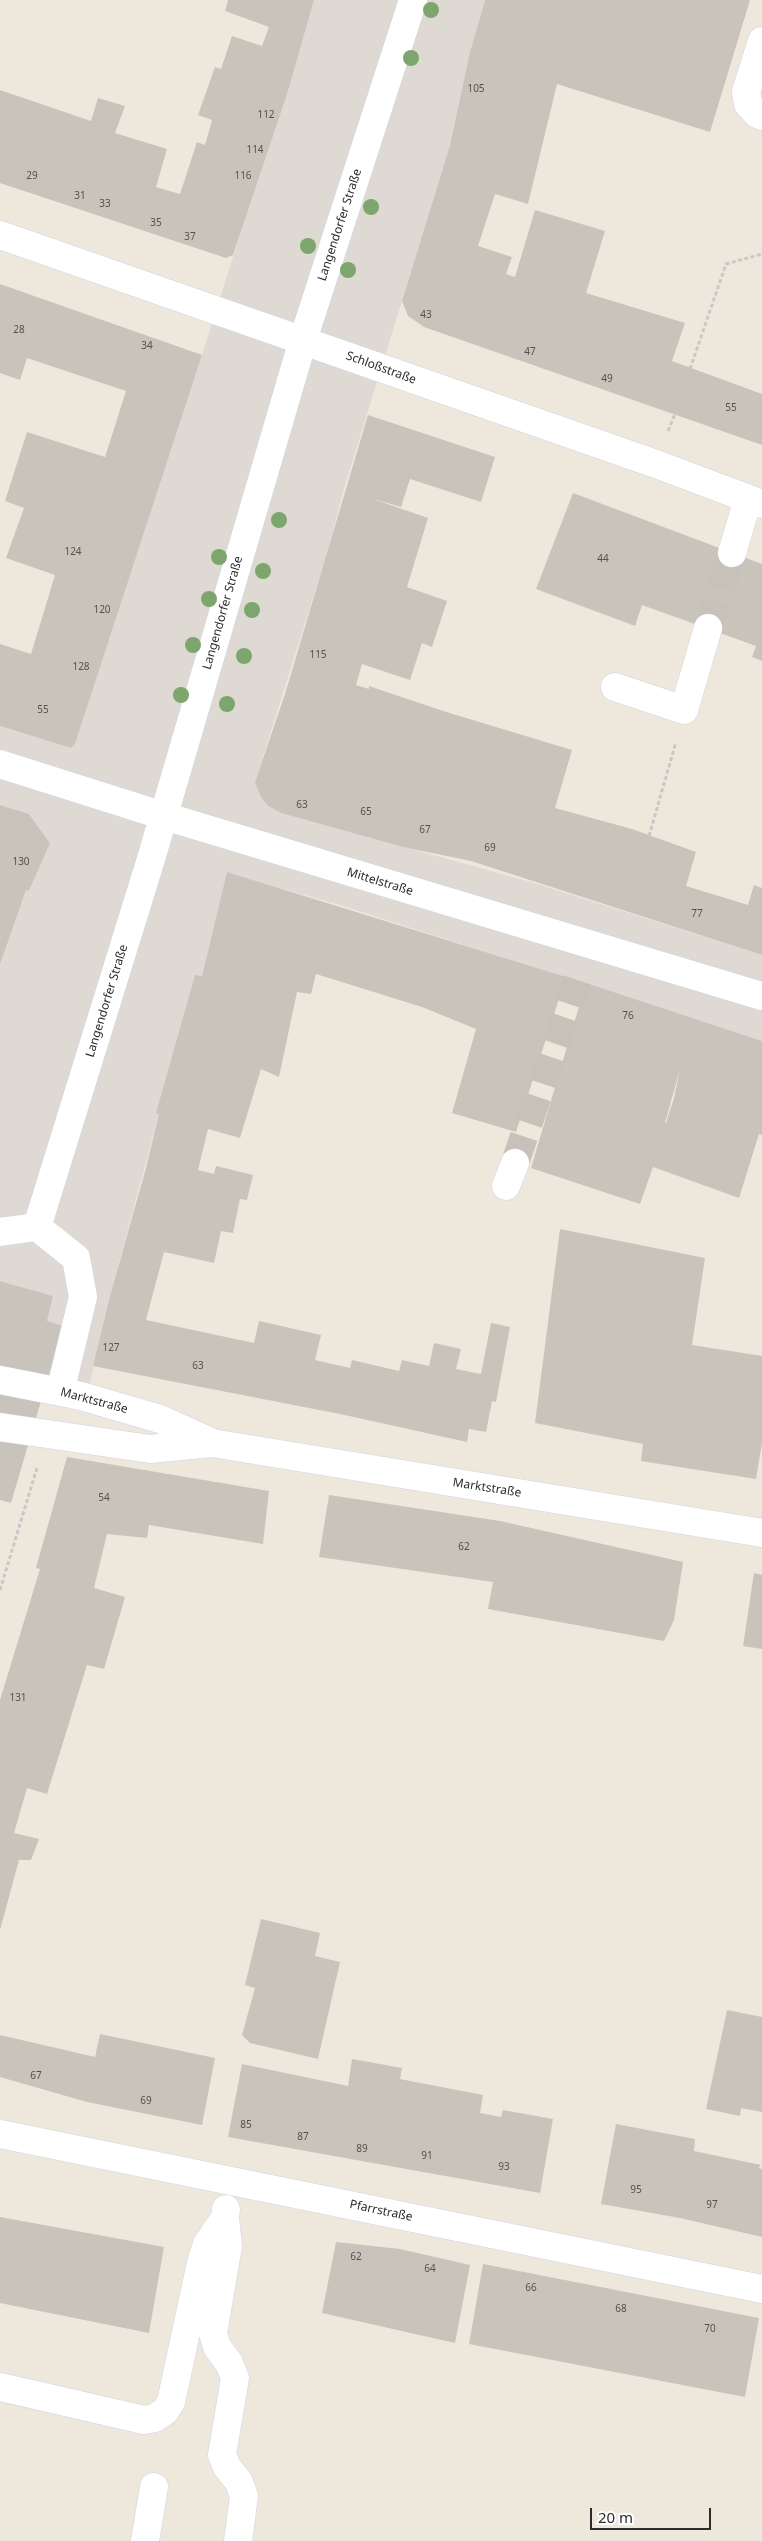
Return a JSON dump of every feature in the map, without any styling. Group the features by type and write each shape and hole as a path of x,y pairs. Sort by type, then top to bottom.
{"street":[{"name":"Langendorfer Straße","path":"37,1227 164,816 303,340 413,0"},
{"path":"762,41 746,92 748,104 757,114 762,116"},
{"name":"Schloßstraße","path":"0,235 656,464 755,502"},
{"path":"732,553 755,502"},
{"path":"615,687 684,710 708,628"},
{"name":"Mittelstraße","path":"0,764 164,816 762,996"},
{"path":"0,1232 37,1227 76,1258 83,1297 63,1380"},
{"name":"Marktstraße","path":"0,1380 107,1403 160,1419 212,1443"},
{"name":"Marktstraße","path":"0,1427 150,1449 212,1443 762,1533"},
{"name":"Pfarrstraße","path":"0,2134 762,2289"},
{"path":"232,2181 225,2218 228,2246 213,2333 217,2348 230,2363 235,2378 222,2455 227,2467 239,2482 244,2496 238,2541"},
{"path":"0,2386 144,2420 155,2418 165,2411 170,2402 200,2263 207,2244 225,2218"},
{"path":"145,2541 154,2488"}],"path":[{"path":"690,368 726,264 762,254"},
{"path":"649,836 684,710"},
{"path":"0,1590 38,1463"}],"shaded area":[{"path":"314,0 485,0 470,52 450,145 344,489 325,560 255,782 268,806 281,813 531,882 762,955 762,1041 340,905 227,873 202,976 156,1113 159,1114 110,1296 89,1386 0,1372 39,1349 53,1296 0,1281 0,966 26,890 29,891 50,843 29,814 0,805 0,726 71,748 75,744 202,355"}],"building":[{"path":"228,0 314,0 287,94 233,255 226,258 0,183 0,90 91,121 98,98 125,106 115,133 167,149 156,187 180,194 197,142 205,145 212,120 198,115 215,67 221,69 232,36 262,46 269,27 225,11"},
{"path":"485,0 750,0 710,132 557,84 528,204 495,194 478,246 512,257 506,274 515,277 535,210 605,231 586,293 685,323 672,361 762,394 762,445 424,327 408,316 402,301 450,145 470,52"},
{"path":"0,284 202,355 75,744 71,748 0,726 0,644 31,654 55,575 6,558 24,508 5,501 27,432 105,457 126,391 27,358 20,380 0,373"},
{"path":"368,415 495,457 481,502 410,479 401,507 370,498 428,518 407,587 447,601 432,647 422,643 410,680 362,664 356,685 369,689 369,686 443,711 572,750 555,808 632,829 696,852 686,886 748,905 754,885 762,888 762,955 471,861 403,847 281,813 268,806 261,797 255,782 285,694"},
{"path":"573,493 762,564 762,661 752,657 756,646 642,605 635,626 536,589"},
{"path":"0,805 29,814 50,843 29,891 26,890 0,965"},
{"path":"227,872 566,977 516,1132 452,1113 476,1029 422,1007 316,974 311,994 297,992 279,1077 261,1069 240,1138 208,1129 198,1170 214,1174 216,1166 253,1175 247,1200 240,1199 233,1233 221,1231 214,1263 164,1252 146,1320 254,1343 259,1321 321,1335 315,1360 350,1368 352,1360 399,1371 402,1360 429,1366 434,1343 461,1349 456,1369 481,1374 491,1323 510,1327 496,1402 492,1401 486,1432 469,1429 467,1442 340,1414 93,1366 110,1296 146,1168 159,1114 156,1113 195,975 202,976"},
{"path":"586,983 762,1041 762,1135 759,1134 739,1198 653,1167 640,1204 531,1168","holes":["680,1069 674,1098 665,1123"]},
{"path":"560,1229 705,1258 692,1345 762,1356 762,1443 756,1479 641,1461 643,1444 535,1423"},
{"path":"0,1281 53,1296 47,1321 63,1326 11,1503 0,1500"},
{"path":"67,1457 269,1491 263,1544 149,1525 147,1538 107,1534 94,1588 125,1597 104,1669 87,1665 47,1794 27,1788 14,1833 39,1839 31,1860 19,1860 0,1930 0,1700 40,1569 36,1568"},
{"path":"329,1495 500,1521 683,1562 674,1620 664,1641 488,1609 493,1582 319,1557"},
{"path":"754,1573 762,1575 762,1649 743,1646"},
{"path":"261,1919 320,1933 315,1956 340,1962 318,2059 250,2043 242,2035 255,1988 245,1985"},
{"path":"727,2010 762,2017 762,2112 741,2108 740,2116 706,2109"},
{"path":"100,2034 215,2058 202,2125 87,2102 0,2077 0,2035 95,2057"},
{"path":"352,2059 402,2068 400,2079 483,2095 480,2113 501,2117 503,2110 553,2119 540,2193 228,2137 242,2064 348,2086"},
{"path":"616,2124 695,2139 694,2151 761,2165 758,2168 762,2169 762,2237 680,2218 601,2204"},
{"path":"0,2217 164,2247 149,2333 0,2303"},
{"path":"336,2242 400,2249 470,2265 455,2343 322,2313"},
{"path":"483,2264 759,2318 745,2397 469,2344"}],"tunnel":[{"path":"708,628 732,553"},
{"path":"515,1163 577,980"}]}
